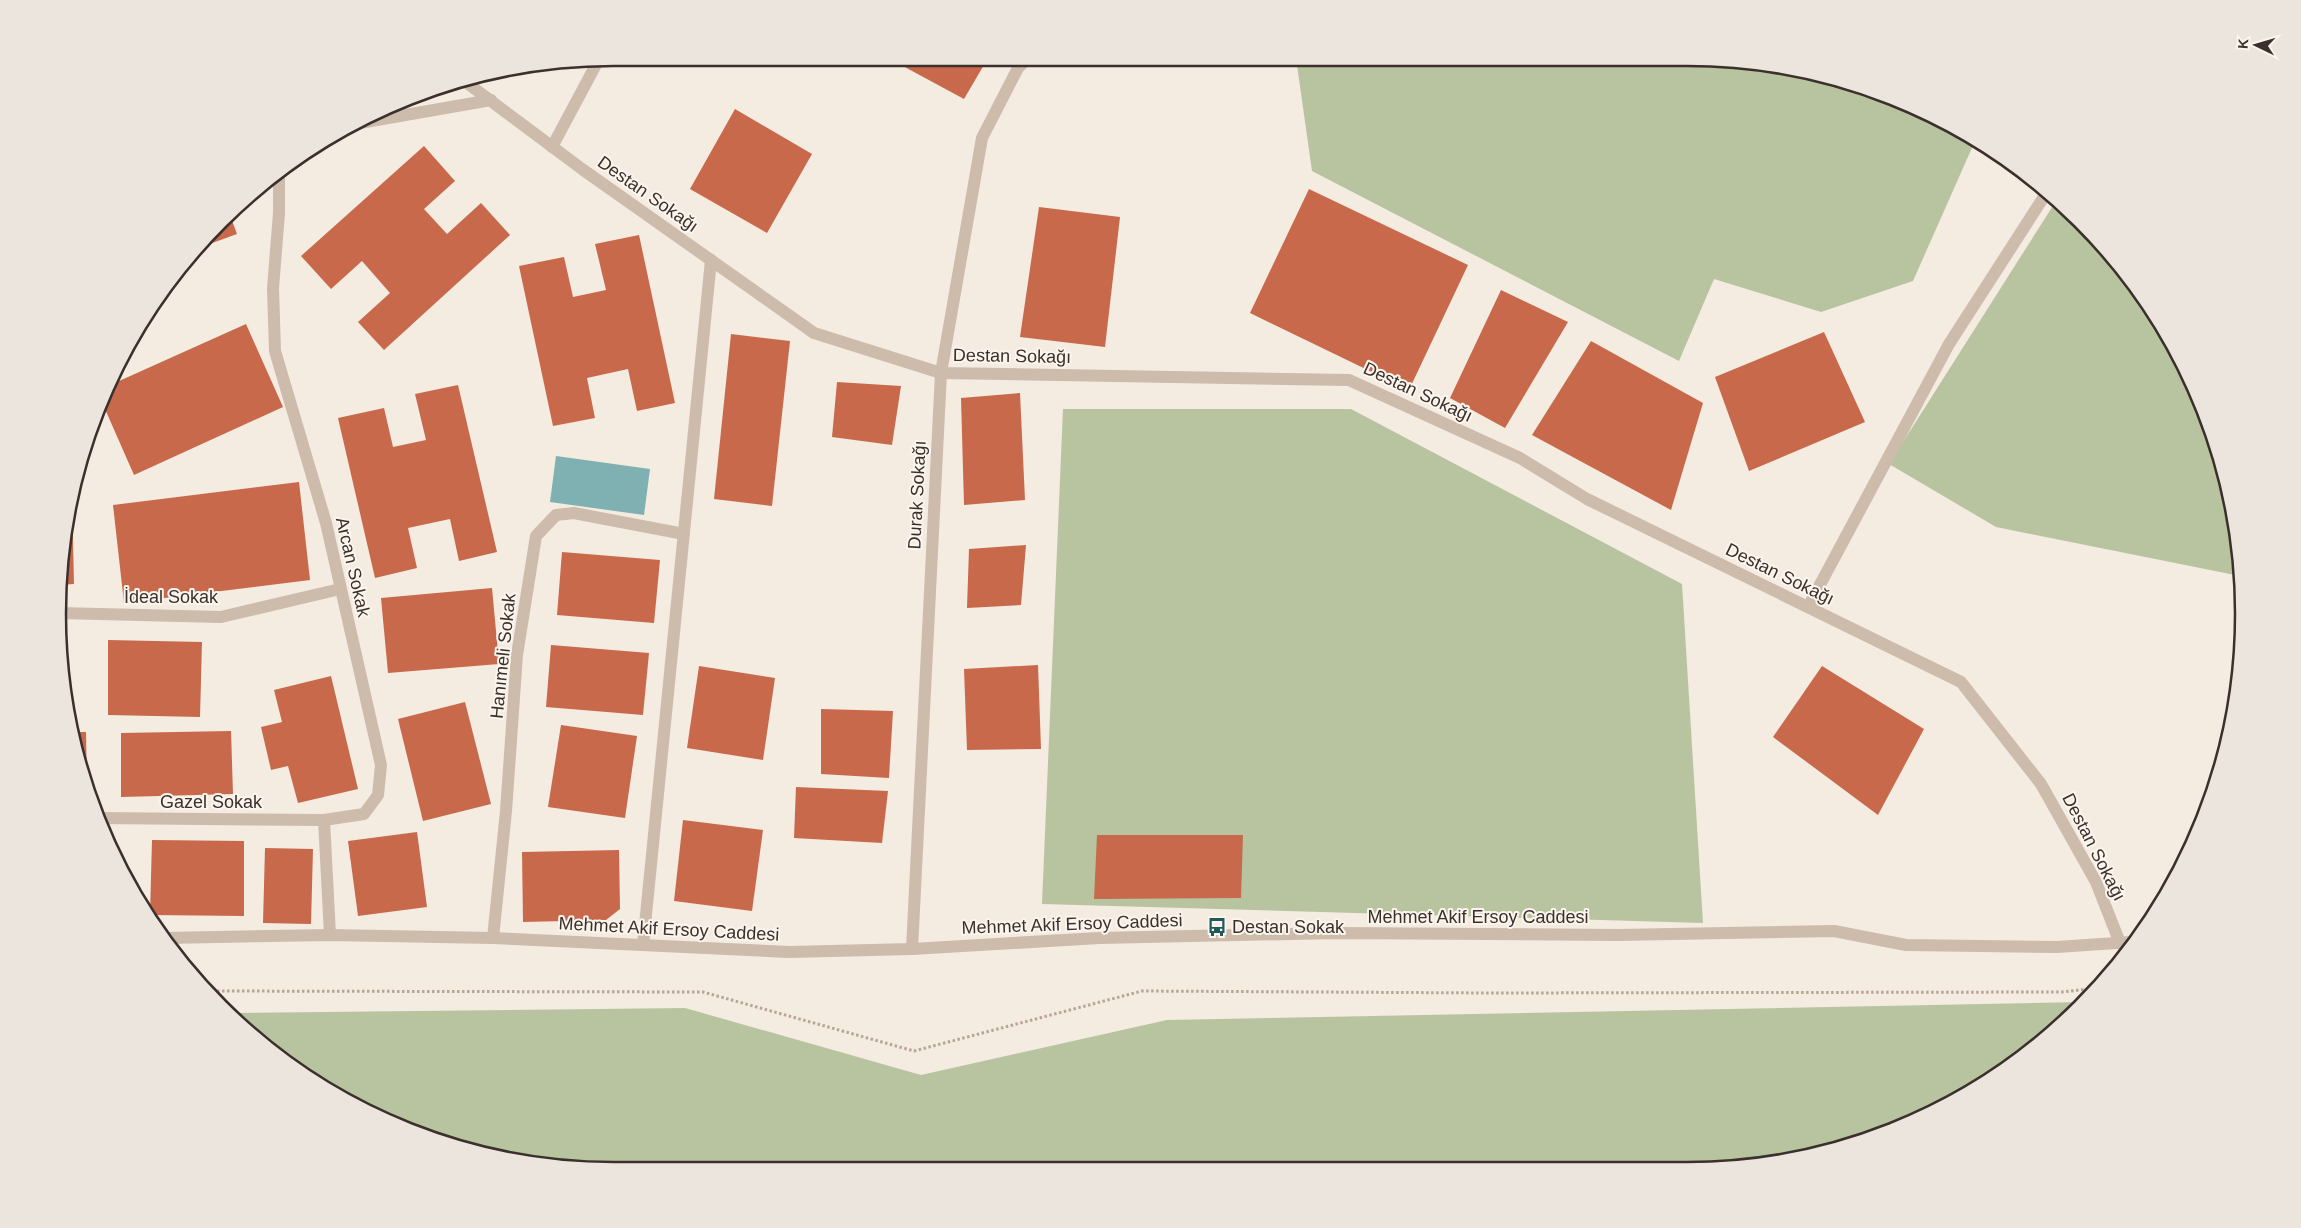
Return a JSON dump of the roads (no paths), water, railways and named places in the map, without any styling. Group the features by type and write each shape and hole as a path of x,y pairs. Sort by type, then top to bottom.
{"street":[{"name":"Durak Sokağı","path":"912,949 941,373 982,138 1020,66"},
{"path":"552,147 595,67"},
{"name":"Destan Sokağı","path":"471,85 552,147 814,333 941,373 1350,380 1520,458 1588,499 1961,682 2041,784 2096,882 2126,942"},
{"path":"379,120 491,100"},
{"name":"Arcan Sokak","path":"279,181 279,214 273,288 275,351 326,524 381,765 378,795 364,814 324,820"},
{"path":"1808,607 1949,344 2043,198"},
{"path":"643,945 711,260"},
{"name":"Hanımeli Sokak","path":"493,938 506,811 518,655 536,536 556,515 574,513 684,534"},
{"name":"İdeal Sokak","path":"66,613 220,617 340,589"},
{"name":"Gazel Sokak","path":"106,818 324,820"},
{"path":"324,820 330,936"},
{"name":"Mehmet Akif Ersoy Caddesi","path":"173,938 330,936 493,938 789,952 912,949 1128,938 1336,934 1618,935 1834,931 1906,945 2056,947 2125,942"}],"water":[{"path":"556,456 650,469 644,515 550,502"}],"place":[{"name":"Destan Sokak","path":"1217,927"}]}
